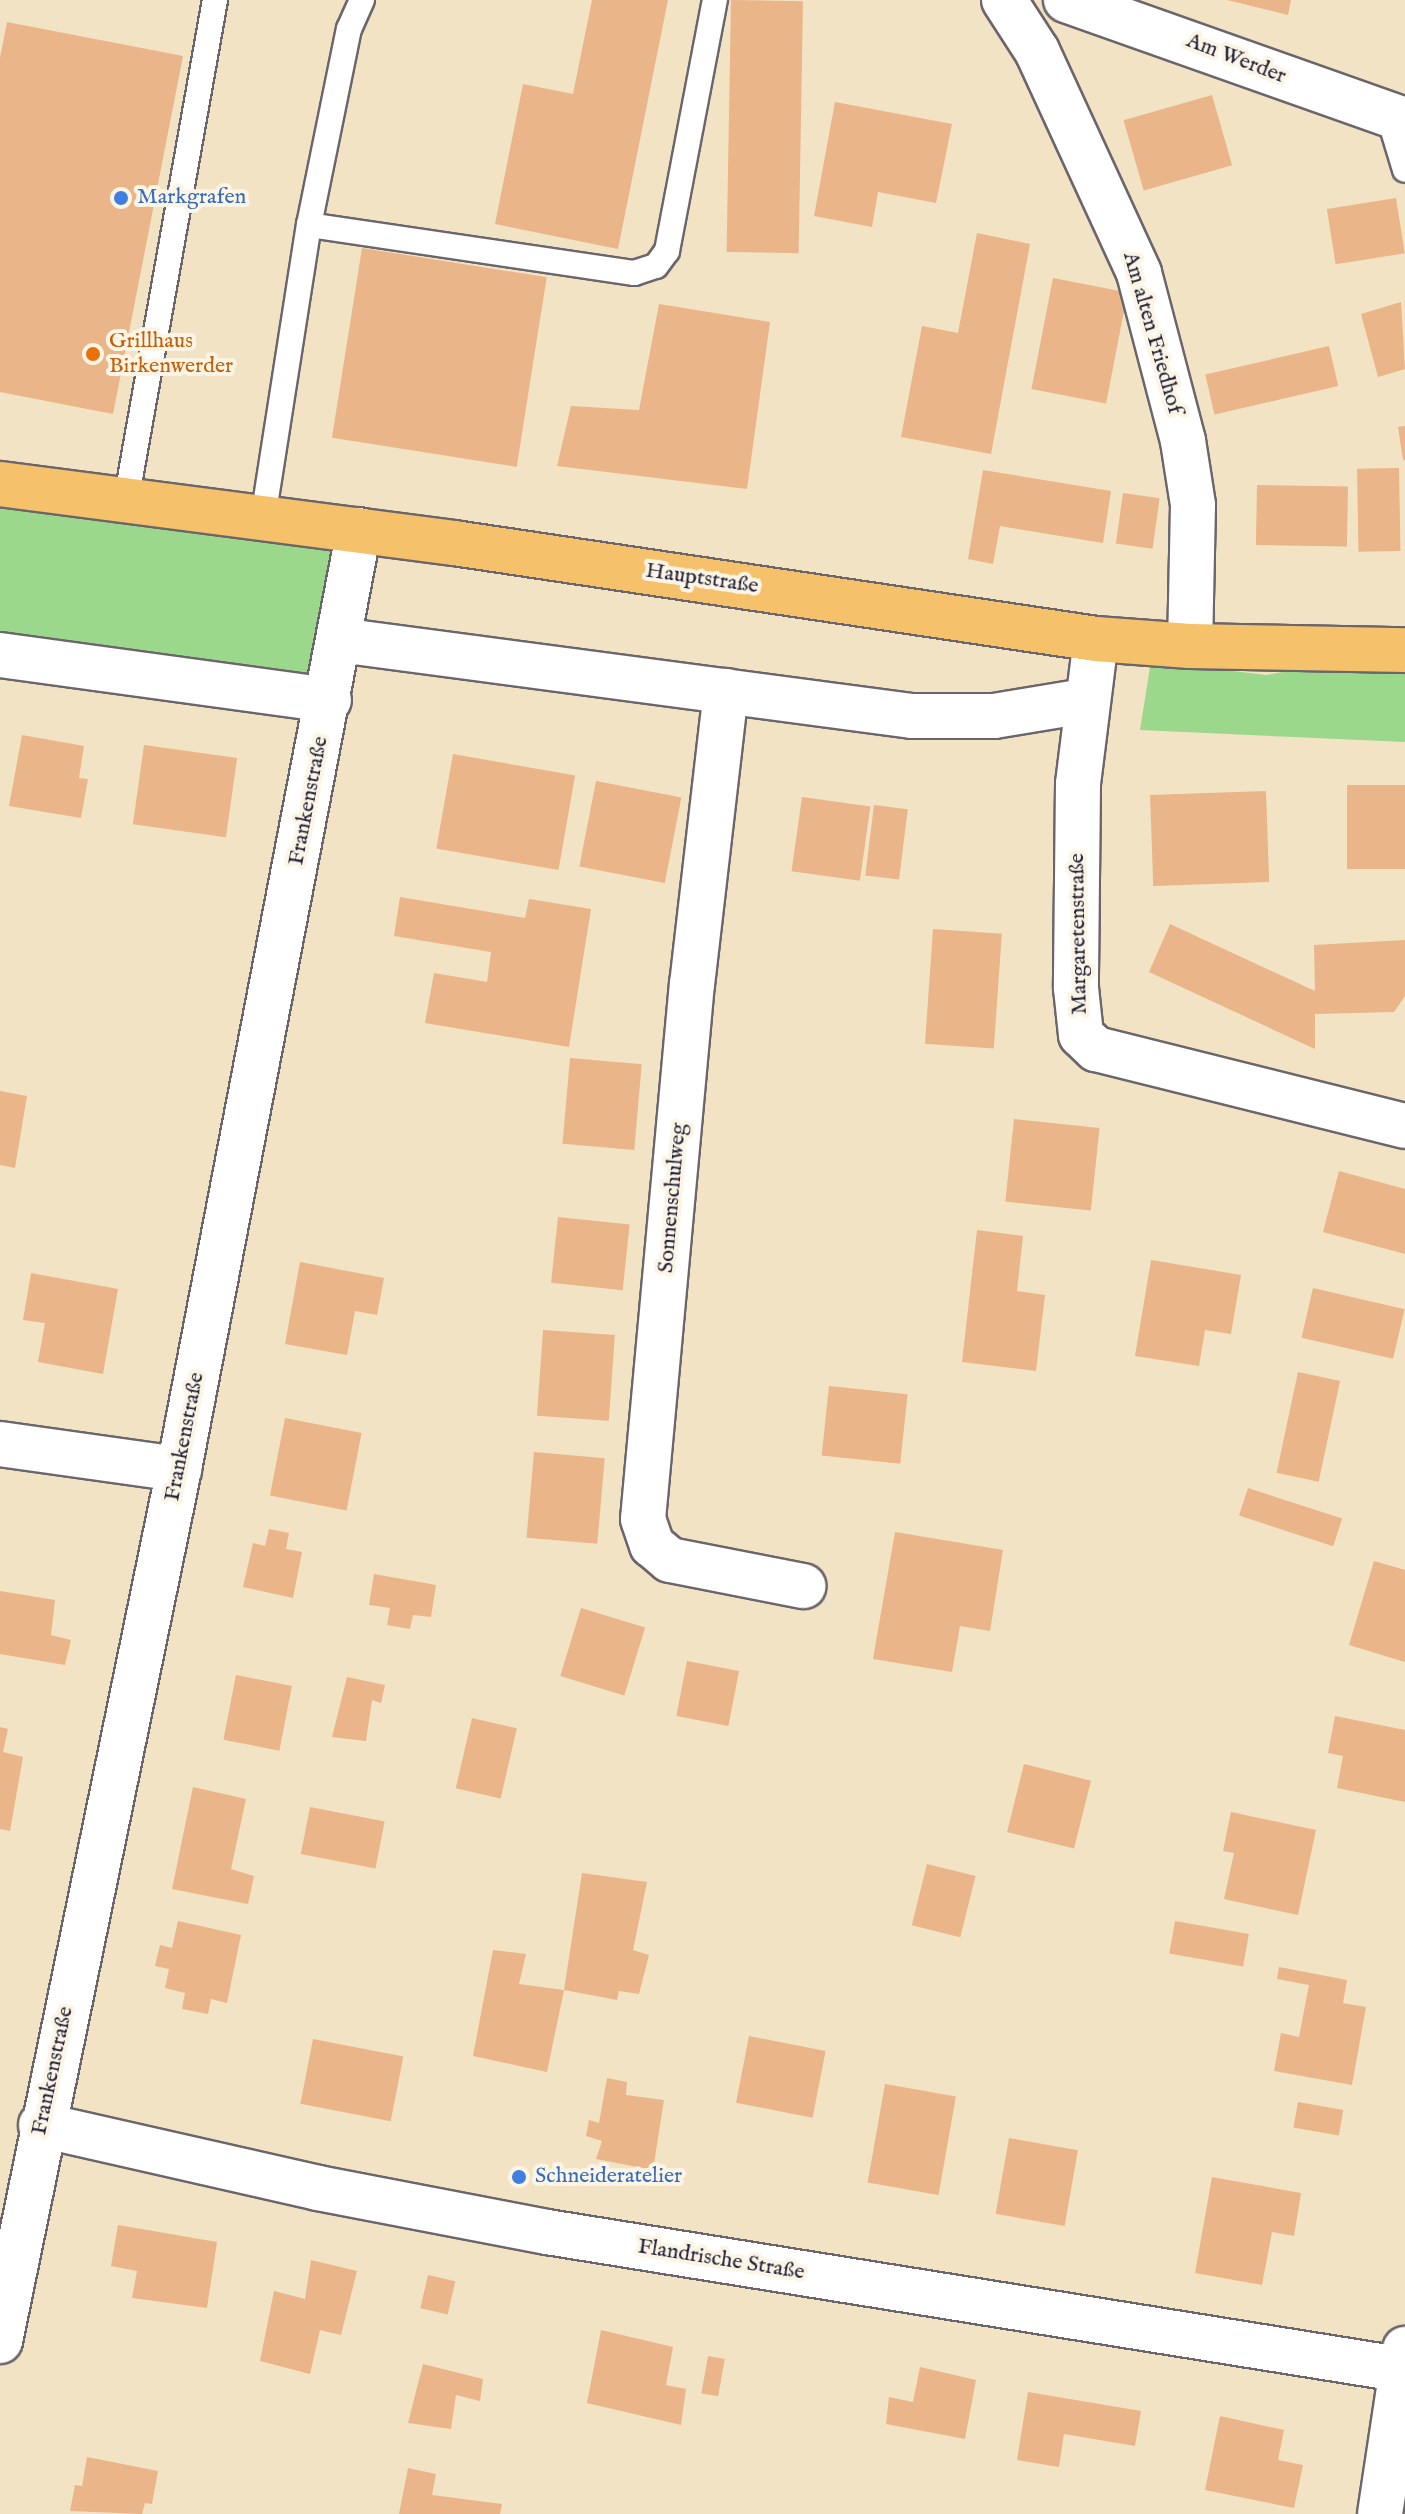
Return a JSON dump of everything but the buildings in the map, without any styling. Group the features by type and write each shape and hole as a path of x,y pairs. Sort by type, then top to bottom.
{"main road":[{"name":"Hauptstraße","path":"0,484 359,530 1096,639 1190,646 1405,650"}],"street":[{"name":"Am alten Friedhof","path":"1004,0 1037,51 1139,273 1183,441 1193,505 1190,646"},
{"name":"Am Werder","path":"1066,0 1160,29 1397,119"},
{"name":"Frankenstraße","path":"0,2341 41,2125 179,1469 329,700 359,530"},
{"name":"Margaretenstraße","path":"1096,639 1085,701 1078,784 1076,988 1081,1035 1096,1049 1405,1126"},
{"path":"339,640 954,718 1085,701"},
{"path":"0,655 329,700"},
{"name":"Sonnenschulweg","path":"726,691 691,998 643,1519 652,1545 670,1560 803,1586"},
{"path":"0,1444 179,1469"},
{"name":"Flandrische Straße","path":"41,2125 318,2188 547,2232 1404,2362"},
{"path":"1380,2514 1404,2362"}],"lane":[{"path":"126,501 215,0"},
{"path":"263,518 309,225 349,29 362,0"},
{"path":"309,225 634,273 656,266 667,251 715,0"},
{"path":"1397,119 1405,170"}],"green space":[{"path":"0,502 337,549 312,722 0,678"},
{"path":"1151,661 1266,675 1345,661 1405,661 1405,742 1140,730"}],"place":[{"name":"Markgrafen","path":"121,198"},
{"name":"Grillhaus Birkenwerder","path":"93,354"},
{"name":"Schneideratelier","path":"519,2177"}]}
